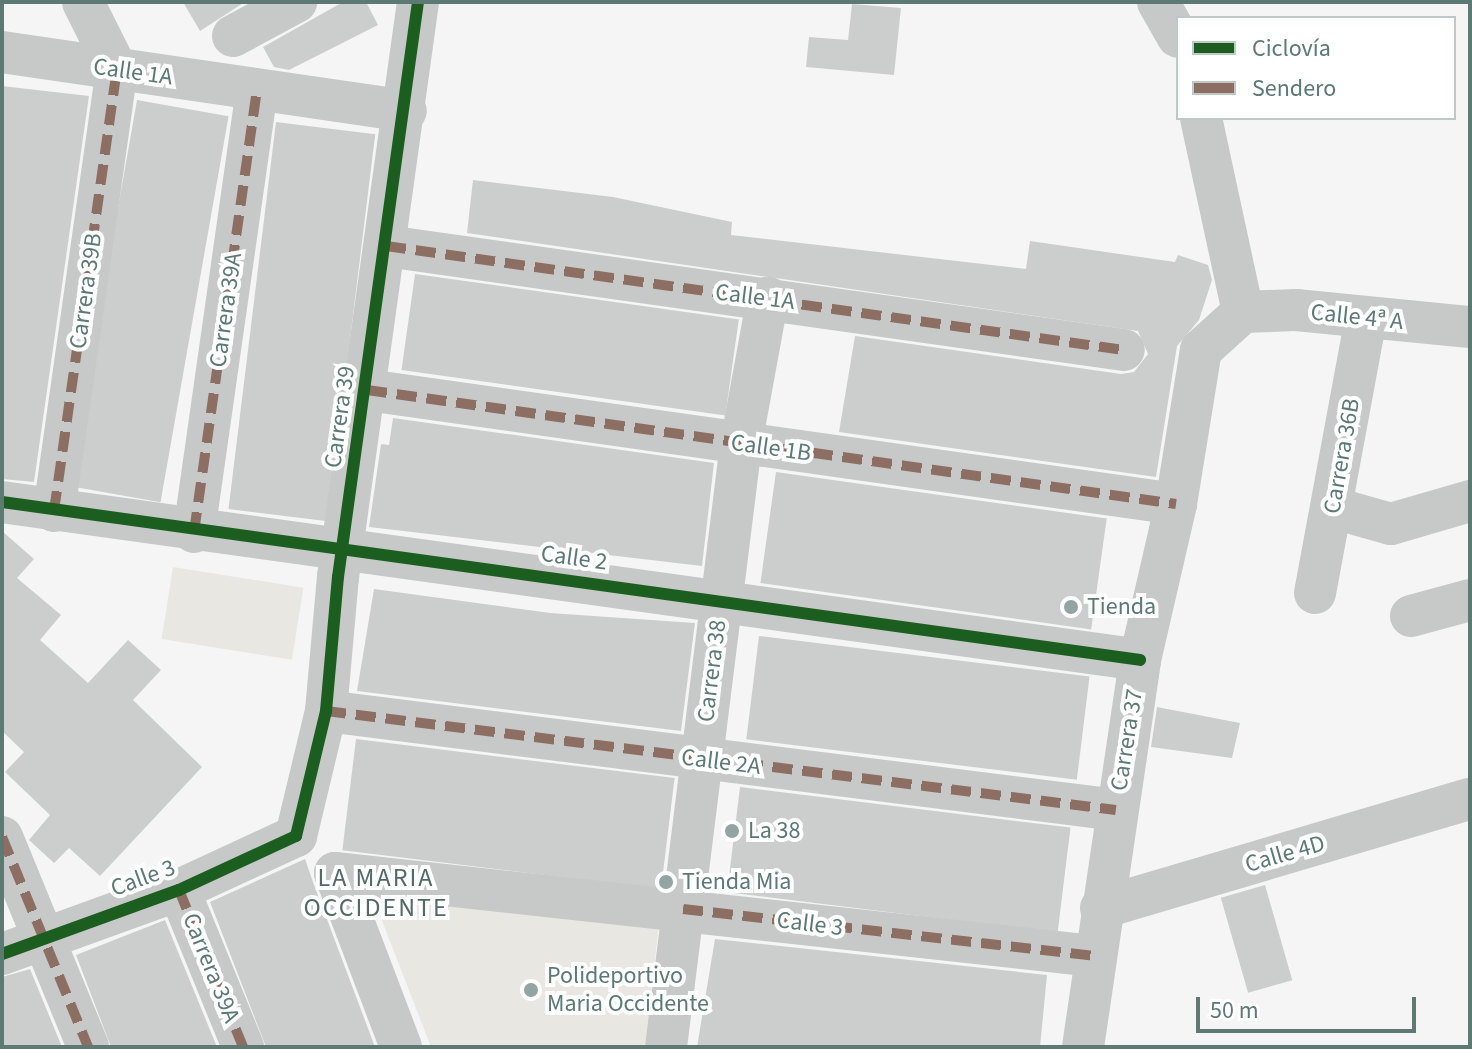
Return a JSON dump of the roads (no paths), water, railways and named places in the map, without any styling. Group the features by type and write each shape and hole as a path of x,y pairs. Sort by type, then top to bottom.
{"street":[{"path":"83,2 117,70"},
{"path":"233,36 296,2"},
{"name":"Carrera 39","path":"296,836 326,711 343,550 406,111 418,2"},
{"path":"1158,2 1176,34"},
{"name":"Calle 1A","path":"2,52 406,111"},
{"name":"Carrera 39B","path":"54,511 117,70"},
{"name":"Carrera 39A","path":"194,532 257,89"},
{"path":"1201,120 1243,312"},
{"name":"Calle 1A","path":"386,246 584,278 768,297 1124,350"},
{"name":"Carrera 38","path":"666,1047 741,444 768,297"},
{"name":"Calle 4ª A","path":"1243,312 1470,327"},
{"name":"Carrera 37","path":"1083,1047 1101,908 1140,660 1176,504 1201,350 1243,312"},
{"name":"Carrera 36B","path":"1315,593 1334,508 1366,319"},
{"name":"Calle 1B","path":"367,390 1176,504"},
{"path":"1334,508 1391,524 1470,501"},
{"name":"Calle 2","path":"2,502 194,532 721,600 1140,660"},
{"path":"1411,616 1470,600"},
{"name":"Calle 2A","path":"326,711 1116,810"},
{"name":"Calle 4D","path":"1101,908 1470,799"},
{"name":"Calle 3","path":"2,954 42,936 179,890 296,836"},
{"path":"2,837 88,1047"},
{"name":"Calle 3","path":"401,1047 335,873 1094,956"},
{"name":"Carrera 39A","path":"179,890 243,1047"}],"place":[{"name":"Tienda","path":"1071,607"},
{"name":"La 38","path":"732,831"},
{"name":"Tienda Mia","path":"666,882"},
{"name":"Polideportivo Maria Occidente","path":"531,990"}],"district":[{"name":"LA MARIA OCCIDENTE","path":"376,893"}]}
